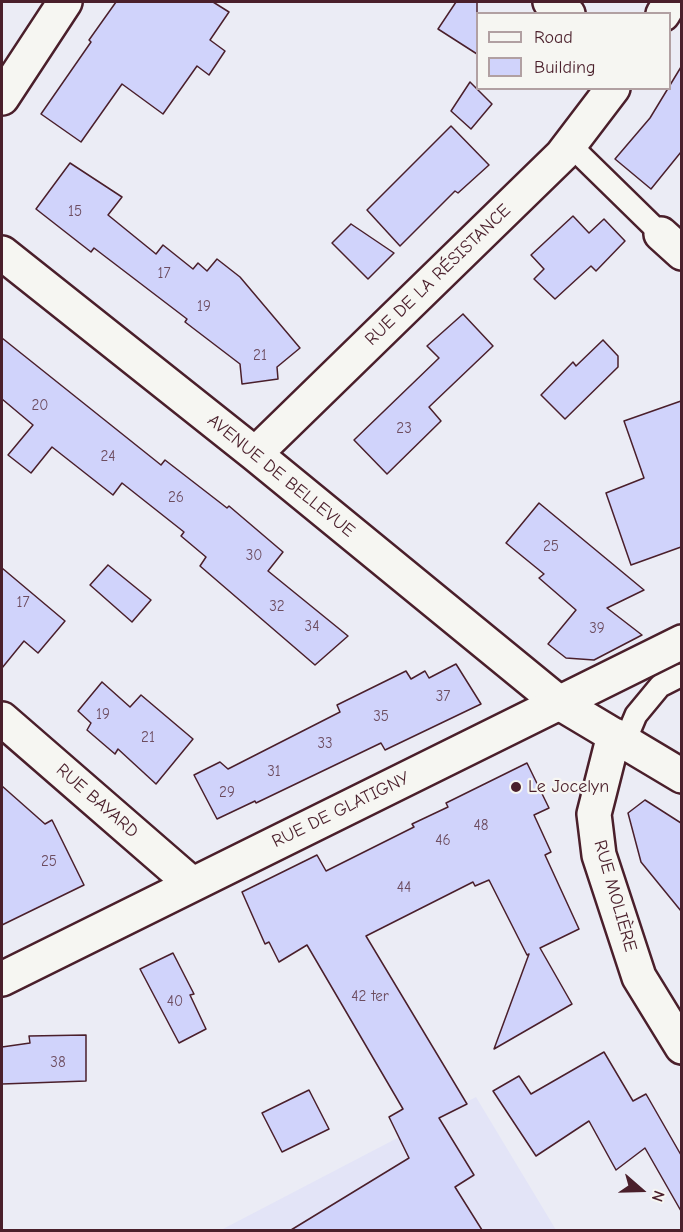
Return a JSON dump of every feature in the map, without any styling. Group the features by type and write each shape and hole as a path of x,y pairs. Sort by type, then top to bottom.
{"street":[{"path":"2,98 65,2"},
{"path":"550,2 565,12"},
{"name":"RUE DE LA RÉSISTANCE","path":"255,454 562,155 611,90"},
{"name":"AVENUE DE BELLEVUE","path":"2,253 255,454 558,702 681,776"},
{"name":"RUE DE GLATIGNY","path":"2,980 681,642"},
{"name":"RUE BAYARD","path":"2,719 192,884"},
{"name":"RUE MOLIÈRE","path":"619,738 594,814 599,855 639,977 681,1047"}],"lane":[{"path":"569,144 671,244"},
{"path":"614,675 660,686"},
{"path":"619,738 660,686 681,675"}],"shaded area":[{"path":"476,1097 556,1230 221,1230"}],"building":[{"path":"116,2 213,2 229,12 210,40 225,51 209,75 197,66 163,114 122,84 81,142 41,114"},
{"path":"456,2 477,2 476,53 438,29"},
{"path":"681,67 681,152 651,189 615,159 650,118 667,90 671,90 671,83"},
{"path":"470,82 492,104 471,129 451,111"},
{"path":"451,126 489,165 458,193 455,191 400,246 367,210"},
{"path":"70,163 122,197 108,215 156,254 163,245 193,269 198,263 207,271 217,259 240,277 300,348 277,367 278,379 242,384 240,364 185,322 187,319 94,248 91,252 36,209"},
{"path":"573,216 589,233 604,219 625,241 596,271 591,266 555,299 534,279 544,269 531,255"},
{"path":"351,224 394,253 368,279 332,243"},
{"path":"463,314 493,346 429,407 441,421 387,474 354,440 439,358 427,346"},
{"path":"2,338 161,465 165,460 227,508 229,506 283,552 268,571 348,636 315,665 200,566 206,557 181,536 184,532 122,483 113,495 52,447 31,473 8,455 33,425 2,399"},
{"path":"603,340 618,356 618,367 565,419 541,395 573,362 576,366"},
{"path":"681,401 681,547 631,565 606,493 644,478 624,421"},
{"path":"539,503 644,590 607,608 642,635 594,660 566,658 548,644 576,610 539,578 544,574 506,543"},
{"path":"108,565 151,600 132,622 90,585"},
{"path":"2,568 65,621 38,653 24,641 2,668"},
{"path":"456,664 481,704 385,750 381,743 256,803 255,801 217,819 194,775 220,762 228,769 340,712 337,705 406,671 411,679 425,671 429,678"},
{"path":"102,682 130,707 141,695 193,739 156,784 118,749 115,754 87,730 91,723 78,711"},
{"path":"527,763 549,808 534,815 551,852 545,855 579,929 540,948 572,1004 494,1049 529,954 527,955 489,880 475,886 473,882 366,936 467,1104 439,1118 474,1175 455,1187 482,1230 291,1230 409,1158 389,1117 403,1109 307,945 279,962 269,942 265,944 242,892 317,855 326,871 414,827 412,824 448,807 446,803"},
{"path":"2,786 45,824 52,820 84,885 2,925"},
{"path":"645,800 681,823 681,911 641,862 628,813"},
{"path":"173,953 194,994 190,995 206,1029 179,1043 140,969"},
{"path":"86,1035 86,1081 2,1084 2,1047 30,1043 29,1036"},
{"path":"604,1052 633,1101 646,1094 681,1155 681,1211 645,1148 616,1170 589,1121 536,1156 493,1091 519,1076 531,1094"},
{"path":"309,1090 329,1129 282,1152 262,1113"}],"place":[{"name":"Le Jocelyn","path":"516,787"}]}
